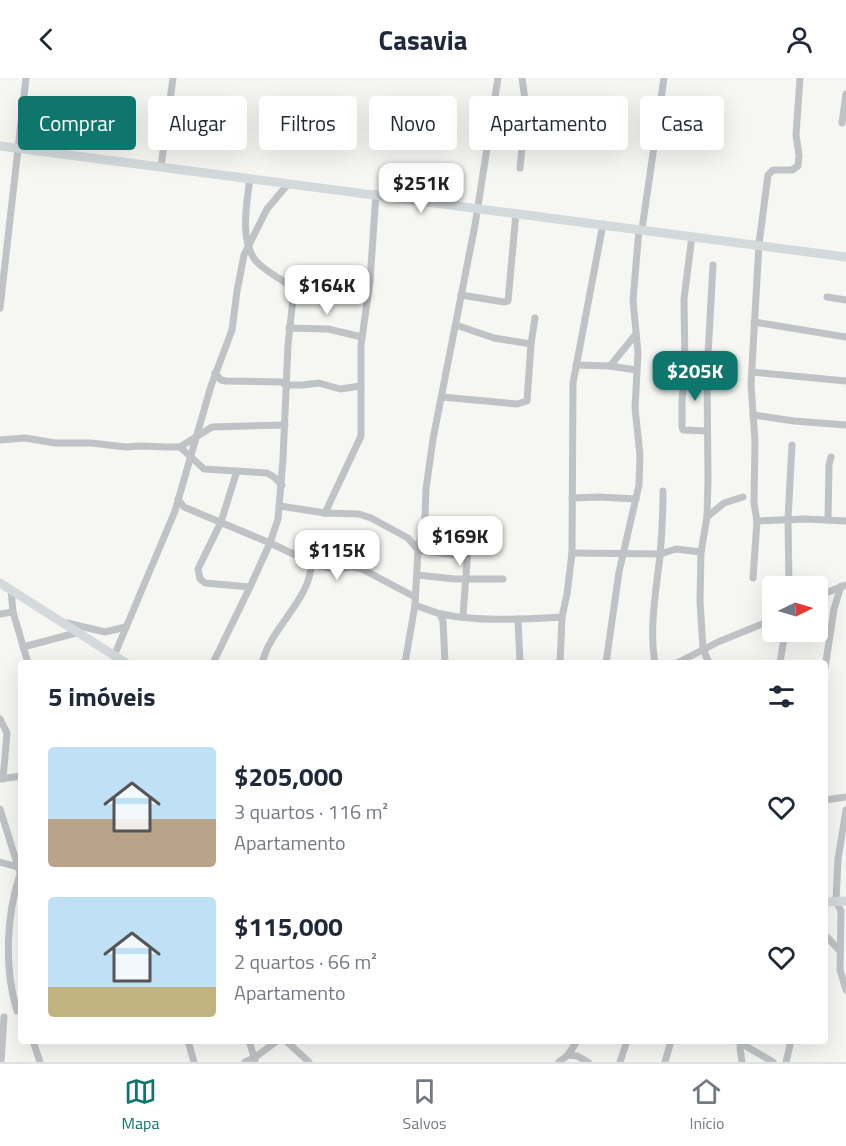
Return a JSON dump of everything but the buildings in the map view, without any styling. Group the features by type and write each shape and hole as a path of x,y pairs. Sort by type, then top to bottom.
{"street":[{"path":"0,308 26,78"},
{"path":"161,167 173,78"},
{"path":"405,660 415,601 418,550 425,518 428,472 477,207 498,78"},
{"path":"520,168 526,107 522,78"},
{"path":"606,660 623,553 640,471 635,408 638,353 633,300 640,229 664,78"},
{"path":"753,578 757,521 753,489 755,441 750,395 759,244 768,175 772,170 792,170 798,166 796,135 800,78"},
{"path":"842,123 846,94"},
{"path":"0,146 846,256"},
{"path":"250,178 245,208 249,244 256,260 294,289"},
{"path":"114,656 175,511 215,373 232,330 238,281 249,244 267,209 288,184"},
{"path":"325,513 361,436 362,337 370,281 376,194"},
{"path":"461,295 508,301 516,213"},
{"path":"560,660 562,617 572,553 572,404 576,365 603,224"},
{"path":"692,236 684,299 686,371 682,400 683,430 707,431"},
{"path":"708,660 703,649 700,601 701,552 706,517 707,373 713,266"},
{"path":"214,660 270,543 280,506 289,328 296,284 361,290 370,281"},
{"path":"826,297 846,300"},
{"path":"442,397 525,403 528,399 535,318"},
{"path":"754,322 846,337"},
{"path":"456,325 494,338 531,344"},
{"path":"289,328 328,328 362,337"},
{"path":"610,366 636,334"},
{"path":"576,365 610,366 636,370"},
{"path":"686,371 707,373"},
{"path":"752,372 846,381"},
{"path":"215,373 221,380 226,381 277,381 286,385 319,383 340,389 361,386"},
{"path":"753,415 846,425"},
{"path":"0,440 25,438 55,443 180,447 206,430 218,426 285,425"},
{"path":"789,576 792,445"},
{"path":"180,447 204,470 267,473 282,485"},
{"path":"828,520 831,457"},
{"path":"237,471 221,522 198,569 198,574 205,583 250,587"},
{"path":"706,517 724,503 743,497 753,489"},
{"path":"655,660 652,636 663,491"},
{"path":"572,498 599,496 636,499"},
{"path":"743,497 754,503"},
{"path":"178,499 181,505 189,510 270,543 314,567 362,569 443,616 518,620 562,617"},
{"path":"280,506 325,513 359,514 408,538 418,550 456,555 468,549"},
{"path":"175,511 189,510"},
{"path":"425,518 432,524 467,532 469,535 462,616"},
{"path":"757,521 789,519 846,521"},
{"path":"408,538 432,524"},
{"path":"572,553 660,554 676,549 701,552"},
{"path":"263,660 268,647 295,604 314,567"},
{"path":"417,575 503,579"},
{"path":"0,583 121,660"},
{"path":"828,592 844,586"},
{"path":"826,660 834,609 844,586"},
{"path":"11,590 13,612 27,660"},
{"path":"0,614 13,612"},
{"path":"443,616 445,660"},
{"path":"518,620 520,660"},
{"path":"64,622 105,632 126,627"},
{"path":"683,660 703,649 762,624"},
{"path":"23,647 76,633"},
{"path":"780,660 783,642"},
{"path":"0,719 7,733 1,779 18,776"},
{"path":"828,800 846,797"},
{"path":"0,809 18,866"},
{"path":"846,810 838,859 841,901 840,951 843,960 840,970 846,990"},
{"path":"0,862 18,871"},
{"path":"18,880 12,904 8,968 10,989 18,1006"},
{"path":"828,937 840,951"},
{"path":"1,1057 2,1018 18,1011"},
{"path":"34,1044 40,1062"},
{"path":"189,1044 194,1062"},
{"path":"250,1044 256,1060"},
{"path":"245,1062 256,1060 274,1044"},
{"path":"289,1044 309,1062"},
{"path":"559,1062 568,1055 575,1044"},
{"path":"575,1044 577,1056"},
{"path":"620,1062 626,1044"},
{"path":"664,1062 670,1044"},
{"path":"740,1044 742,1062"},
{"path":"743,1044 773,1062"},
{"path":"786,1062 789,1044"},
{"path":"568,1055 577,1056 588,1062"}]}
